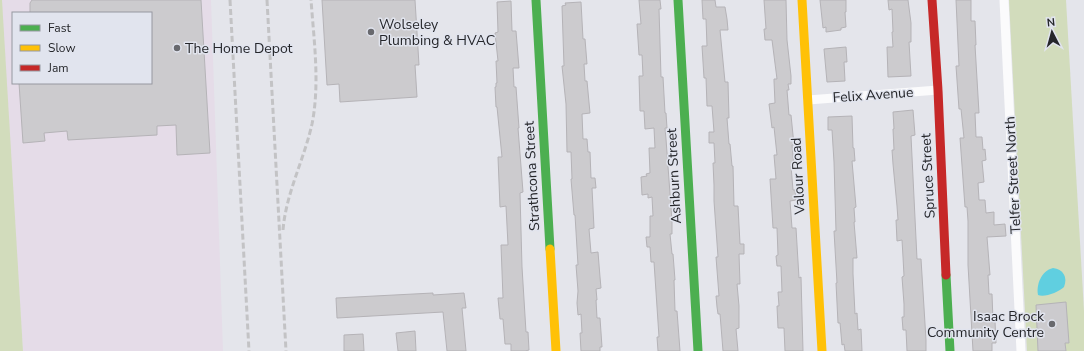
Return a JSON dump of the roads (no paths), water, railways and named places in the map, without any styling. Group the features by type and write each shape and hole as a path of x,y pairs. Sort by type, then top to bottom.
{"street":[{"name":"Strathcona Street","path":"536,0 556,351"},
{"name":"Ashburn Street","path":"678,0 698,351"},
{"name":"Valour Road","path":"802,0 822,351"},
{"name":"Spruce Street","path":"932,0 938,90 950,351"},
{"name":"Telfer Street North","path":"1004,0 1022,351"},
{"name":"Felix Avenue","path":"808,100 938,90"}],"water":[{"path":"1053,268 1060,270 1064,274 1064,287 1051,294 1044,296 1038,295 1038,287 1042,275"}],"railway":[{"path":"230,0 249,351"},
{"path":"267,0 286,351"},
{"path":"283,230 291,190 309,137 316,94 316,62 311,0"}],"place":[{"name":"Wolseley Plumbing & HVAC","path":"371,32"},
{"name":"The Home Depot","path":"177,48"},
{"name":"Isaac Brock Community Centre","path":"1052,324"}]}
